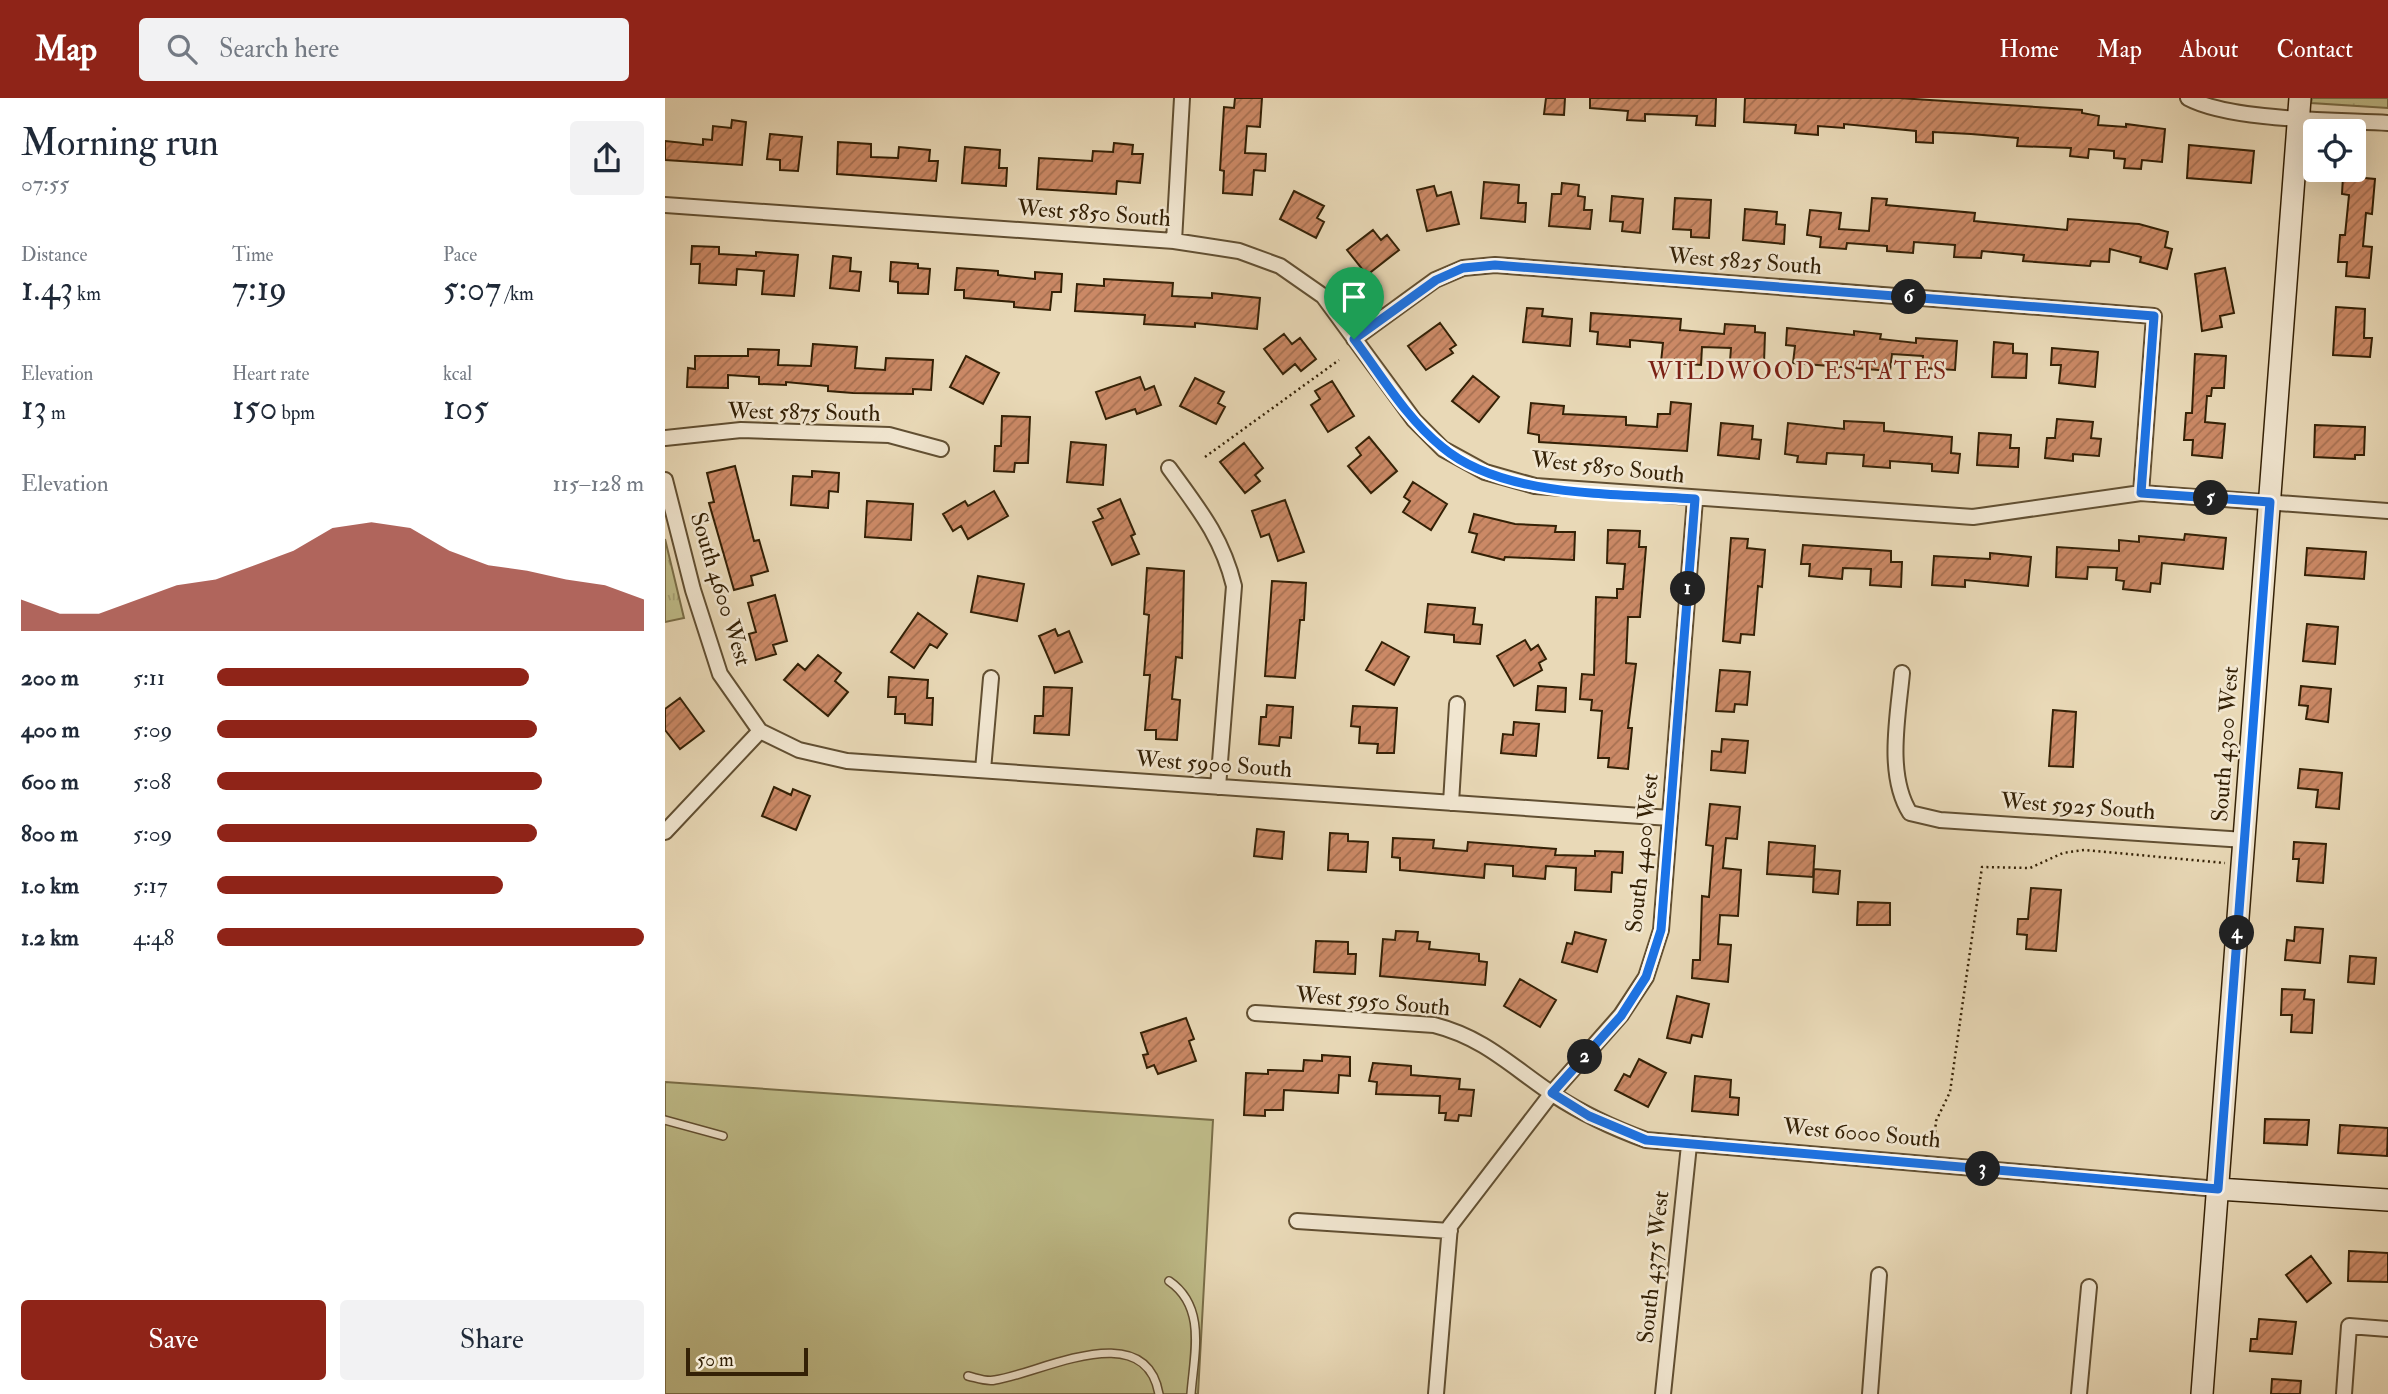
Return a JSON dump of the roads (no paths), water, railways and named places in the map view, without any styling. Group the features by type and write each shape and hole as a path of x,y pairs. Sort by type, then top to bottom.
{"main road":[{"name":"South 4300 West","path":"2202,1394 2299,107"},
{"name":"West 6000 South","path":"2218,1189 2388,1200"}],"street":[{"path":"1174,241 1182,98"},
{"path":"2188,98 2203,106 2233,112 2299,107 2388,123"},
{"name":"West 5850 South","path":"665,205 1174,241 1239,251 1280,267 1323,296 1424,429 1443,449 1485,472 1535,486 1973,517 2141,493 2388,511"},
{"name":"West 5825 South","path":"1354,339 1436,280 1463,268 1495,265 2154,316 2141,493"},
{"name":"West 5875 South","path":"665,438 741,430 889,435 941,449"},
{"path":"1169,468 1213,528 1227,554 1234,586 1218,787"},
{"name":"South 4600 West","path":"665,480 693,590 720,674 760,731"},
{"name":"South 4400 West","path":"1436,1394 1450,1226 1552,1093 1621,1016 1646,977 1661,930 1695,499"},
{"name":"West 5925 South","path":"1902,673 1897,775 1900,796 1910,813 1940,820 2245,840"},
{"path":"983,770 991,678"},
{"path":"1451,803 1457,704"},
{"path":"665,832 760,731"},
{"name":"West 5900 South","path":"760,731 799,750 847,761 1670,818"},
{"name":"West 5950 South","path":"1255,1013 1434,1026 1461,1032 1493,1049 1552,1093"},
{"name":"West 6000 South","path":"1552,1093 1616,1130 1646,1140 2218,1189"},
{"name":"South 4375 West","path":"1663,1394 1689,1145"},
{"path":"1297,1221 1450,1231"},
{"path":"1870,1394 1879,1275"},
{"path":"2079,1394 2089,1287"},
{"path":"2344,1394 2349,1326 2388,1329"}],"lane":[{"path":"665,1120 723,1136"},
{"path":"1169,1281 1185,1296 1195,1316 1191,1394"},
{"path":"968,1376 995,1380 1075,1356 1130,1356 1148,1368 1159,1394"}],"district":[{"name":"WILDWOOD ESTATES","path":"1798,371"}]}
